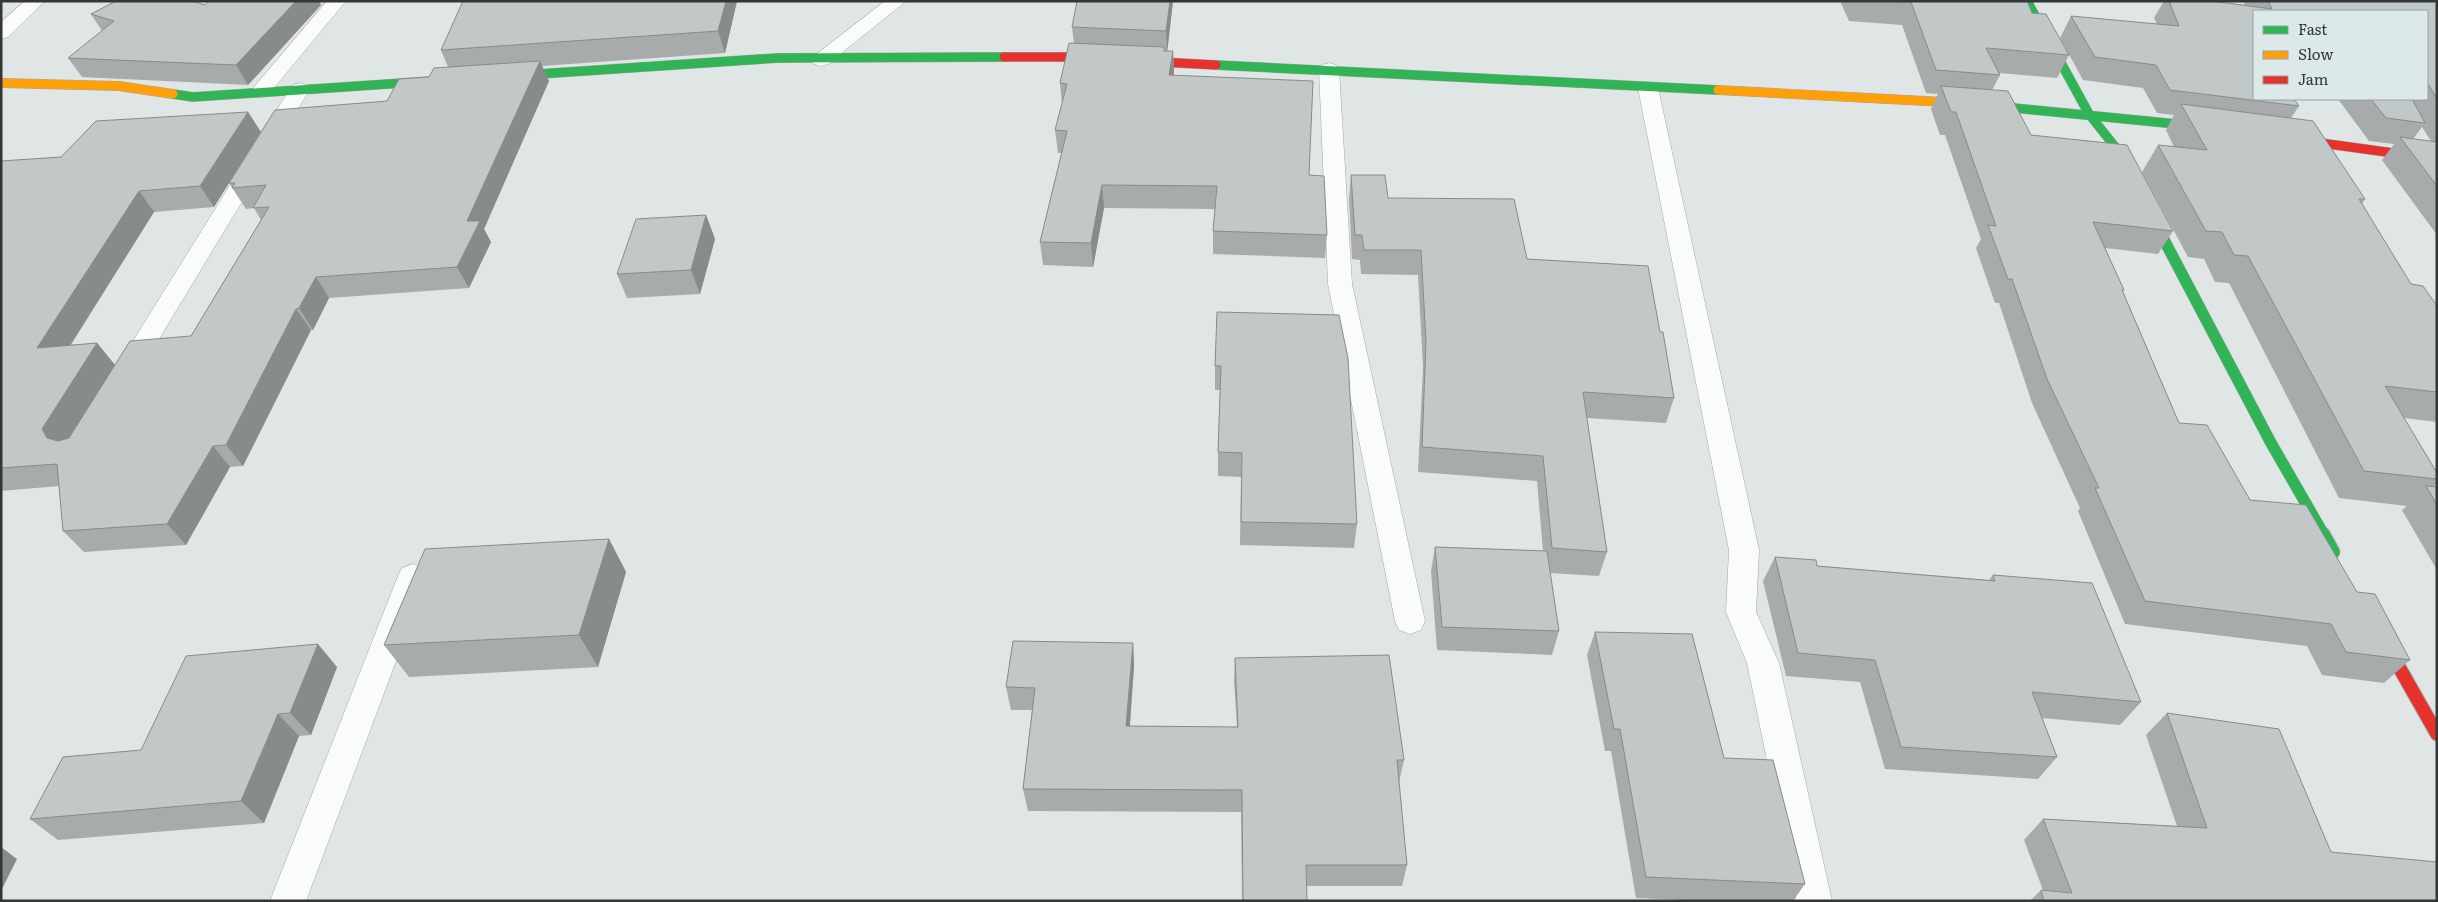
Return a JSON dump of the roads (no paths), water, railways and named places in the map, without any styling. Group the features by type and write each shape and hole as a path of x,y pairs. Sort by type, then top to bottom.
{"street":[{"path":"1,33 36,1"},
{"path":"261,91 337,1"},
{"path":"822,60 897,1"},
{"path":"2027,1 2088,114 2116,148 2272,443 2340,563"},
{"path":"499,76 777,58 822,60 1068,57 1328,69 1368,74 1964,103 2215,128"},
{"path":"1328,69 1340,284 1410,621"},
{"path":"1,83 119,86 193,97 449,80"},
{"path":"1648,88 1744,550 1741,612 1763,663 1814,901"},
{"path":"113,392 300,89"},
{"path":"2413,133 2432,158"},
{"path":"2282,137 2432,158"},
{"path":"288,901 412,576"},
{"path":"2374,623 2437,734"}]}
